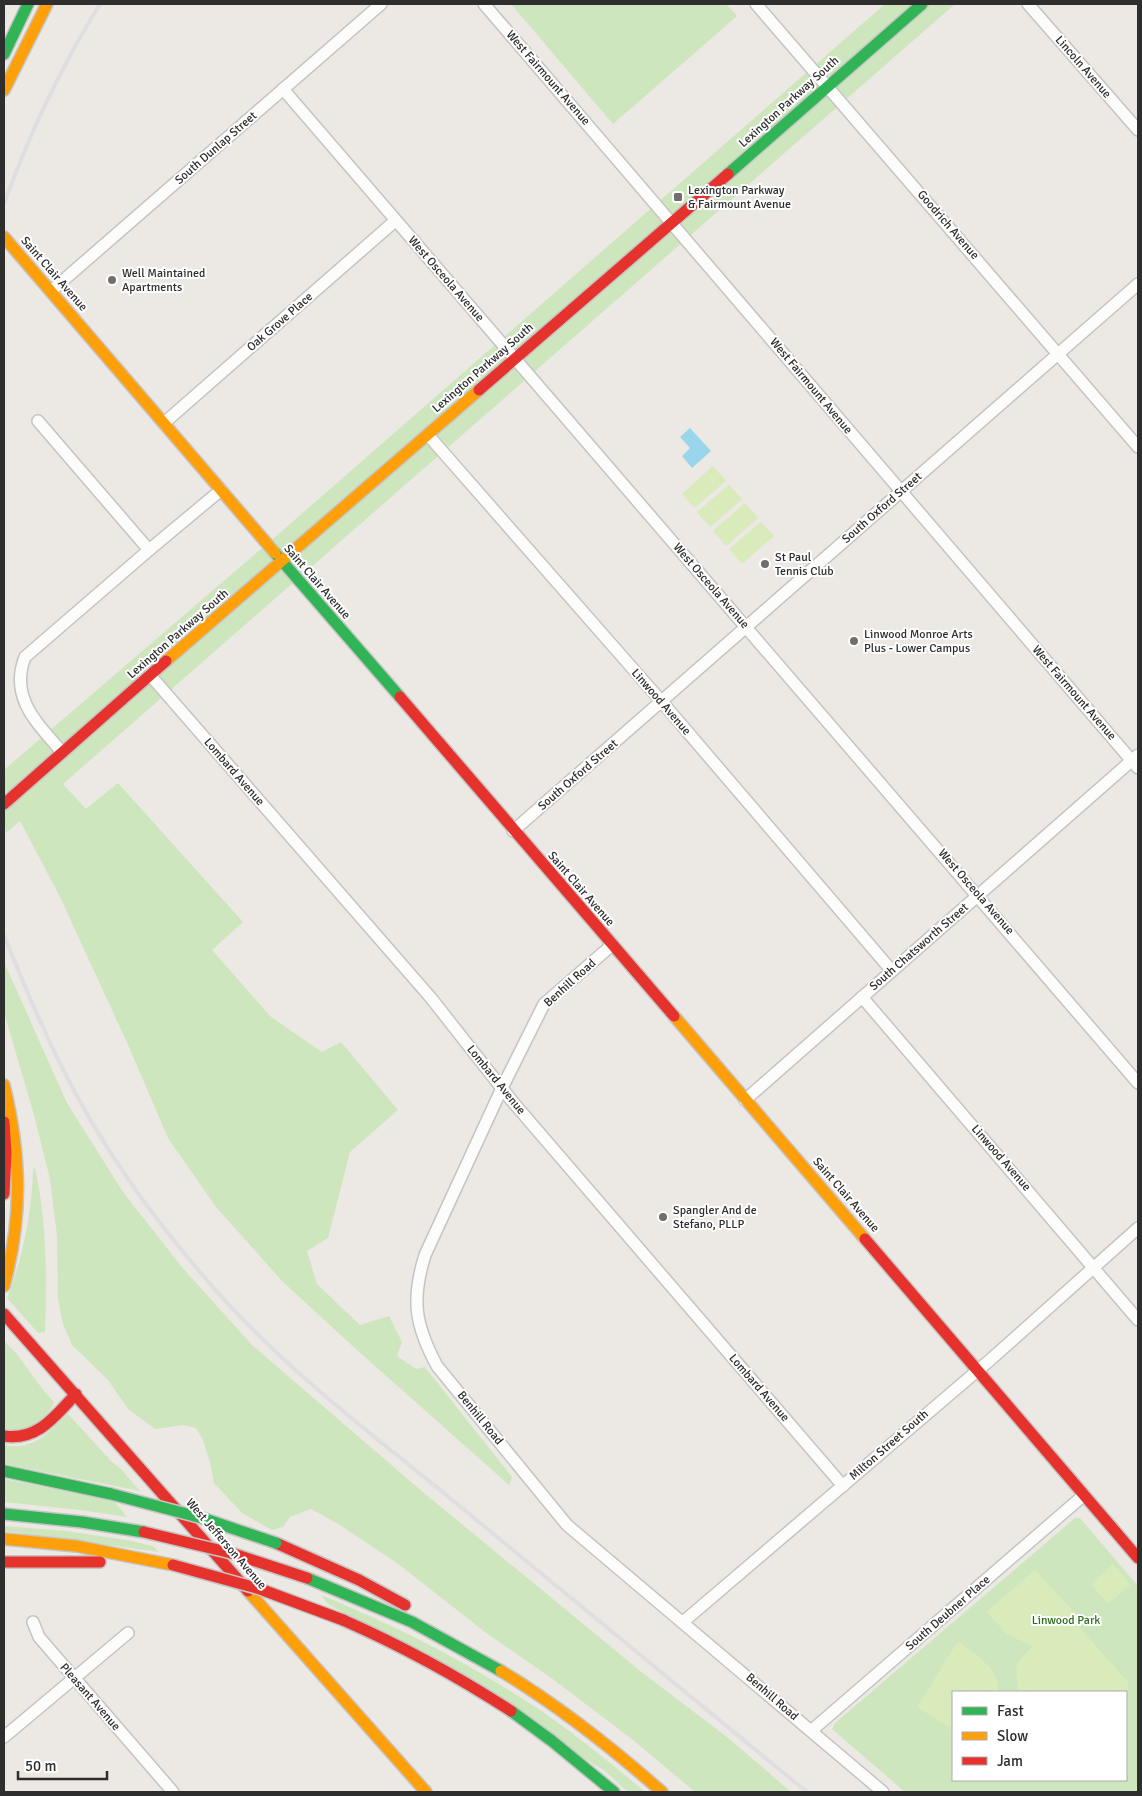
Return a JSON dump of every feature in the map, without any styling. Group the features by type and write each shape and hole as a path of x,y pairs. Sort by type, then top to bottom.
{"main road":[{"path":"4,54 28,4"},
{"path":"4,90 47,4"},
{"name":"Lexington Parkway South","path":"4,804 922,4"},
{"name":"Saint Clair Avenue","path":"4,237 1138,1558"},
{"path":"4,1085 14,1124 19,1186 12,1261 4,1286"},
{"path":"4,1122 6,1153 4,1194"},
{"name":"West Jefferson Avenue","path":"4,1314 426,1792"},
{"path":"4,1436 13,1438 29,1436 43,1426 76,1394"},
{"path":"4,1470 111,1494 202,1518 276,1543 359,1580 437,1623 497,1669"},
{"path":"4,1514 74,1521 144,1532 231,1553 307,1578 363,1600 411,1621 497,1669 583,1727 662,1792"},
{"path":"4,1540 76,1546 173,1565 260,1589 343,1620 426,1658 484,1692 562,1748 614,1792"},
{"path":"4,1562 87,1561 173,1565"}],"street":[{"name":"South Dunlap Street","path":"51,291 381,4"},
{"name":"West Fairmount Avenue","path":"484,4 901,492 1136,761"},
{"name":"Goodrich Avenue","path":"756,4 1138,447"},
{"name":"Lincoln Avenue","path":"1028,4 1138,130"},
{"name":"West Osceola Avenue","path":"283,89 1138,1083"},
{"name":"Oak Grove Place","path":"164,423 396,221"},
{"name":"South Oxford Street","path":"513,831 1138,284"},
{"path":"38,420 148,550"},
{"name":"Linwood Avenue","path":"428,434 662,702 892,971"},
{"path":"62,752 26,707 20,676 25,657 148,550 221,490"},
{"name":"Lombard Avenue","path":"150,675 431,998 502,1088 843,1486"},
{"name":"South Chatsworth Street","path":"745,1100 978,895 1136,761"},
{"name":"Benhill Road","path":"612,945 544,1004 502,1088 425,1255 418,1281 416,1308 418,1322 437,1366 567,1525 883,1792"},
{"name":"Linwood Avenue","path":"862,997 1138,1320"},
{"name":"Milton Street South","path":"683,1622 978,1370 1138,1228"},
{"name":"South Deubner Place","path":"811,1731 1084,1495"},
{"name":"Pleasant Avenue","path":"33,1622 39,1637 173,1792"},
{"path":"4,1737 128,1633"}],"green space":[{"path":"511,4 726,4 737,16 613,124"},
{"path":"885,4 955,4 63,784 86,809 118,783 243,922 212,950 271,1017 322,1052 341,1042 398,1110 350,1152 328,1238 307,1251 317,1284 360,1325 389,1316 402,1342 397,1356 416,1369 425,1367 512,1477 509,1485 282,1281 216,1207 168,1138 128,1045 60,897 20,821 6,833 4,824 4,770 282,531"},
{"path":"713,466 726,481 694,508 682,494"},
{"path":"729,485 742,499 710,527 697,512"},
{"path":"745,503 758,518 726,546 713,531"},
{"path":"761,522 774,536 742,564 729,549"},
{"path":"4,962 67,1103 123,1192 181,1266 252,1345 424,1493 644,1674 727,1737 791,1792 695,1792 633,1740 554,1680 485,1632 397,1563 340,1525 311,1509 290,1517 283,1527 272,1530 242,1513 214,1483 203,1440 196,1428 183,1425 155,1429 128,1409 108,1380 72,1345 63,1324 58,1299 57,1236 50,1179 34,1115 4,1012"},
{"path":"35,1168 42,1209 46,1270 45,1332 38,1333 7,1298 26,1235 33,1169"},
{"path":"4,1341 16,1353 54,1402 51,1409 33,1428 4,1431"},
{"path":"68,1414 140,1491 4,1464 4,1445 15,1446 32,1443 46,1434"},
{"path":"4,1479 114,1501 127,1517 4,1502"},
{"name":"Linwood Park","path":"1075,1518 1080,1518 1138,1586 1138,1792 905,1792 832,1729 835,1723"},
{"path":"4,1526 66,1531 126,1540 153,1546 159,1552 4,1531"},
{"path":"1113,1564 1131,1585 1108,1604 1091,1584"},
{"path":"1035,1570 1078,1616 1073,1620 1128,1682 1128,1694 1127,1691 1019,1691 1016,1664 1032,1646 1006,1634 987,1611"},
{"path":"321,1595 433,1647 514,1693 593,1750 645,1792 628,1792 605,1771 327,1603"},
{"path":"958,1641 985,1662 991,1669 998,1684 998,1691 952,1691 952,1729 917,1707"}],"water":[{"path":"690,428 711,451 692,468 682,456 690,448 680,437"}],"railway":[{"path":"4,204 24,152 47,101 72,52 100,4"},
{"path":"4,935 50,1042 81,1104 97,1131 148,1208 186,1256 233,1310 324,1395 807,1792"}],"traffic: fast":[{"path":"4,54 28,4"},
{"path":"728,174 922,4"},
{"path":"275,553 400,697"},
{"path":"4,1471 111,1494"},
{"path":"111,1494 202,1518 276,1543"},
{"path":"4,1514 82,1522 144,1532"},
{"path":"307,1578 412,1622 501,1671"},
{"path":"511,1711 552,1741 614,1792"}],"traffic: slow":[{"path":"4,90 47,4"},
{"path":"4,237 275,553"},
{"path":"166,661 479,390"},
{"path":"674,1016 865,1239"},
{"path":"4,1085 14,1136 18,1186 14,1235 4,1286"},
{"path":"4,1539 76,1546 173,1565"},
{"path":"248,1591 426,1792"},
{"path":"501,1671 543,1698 584,1728 662,1792"}],"traffic: jam":[{"path":"479,390 728,174"},
{"path":"4,804 166,661"},
{"path":"400,697 674,1016"},
{"path":"4,1122 6,1153 4,1194"},
{"path":"865,1239 1138,1558"},
{"path":"4,1314 248,1591"},
{"path":"4,1436 16,1437 36,1431 53,1418 76,1394"},
{"path":"144,1532 231,1553 307,1578"},
{"path":"276,1543 359,1580 405,1605"},
{"path":"4,1562 100,1562"},
{"path":"173,1565 260,1589 343,1620"},
{"path":"343,1620 429,1662 511,1711"}],"place":[{"name":"Lexington Parkway & Fairmount Avenue","path":"678,197"},
{"name":"Well Maintained Apartments","path":"112,280"},
{"name":"St Paul Tennis Club","path":"765,564"},
{"name":"Linwood Monroe Arts Plus - Lower Campus","path":"854,641"},
{"name":"Spangler And de Stefano, PLLP","path":"663,1217"}]}
